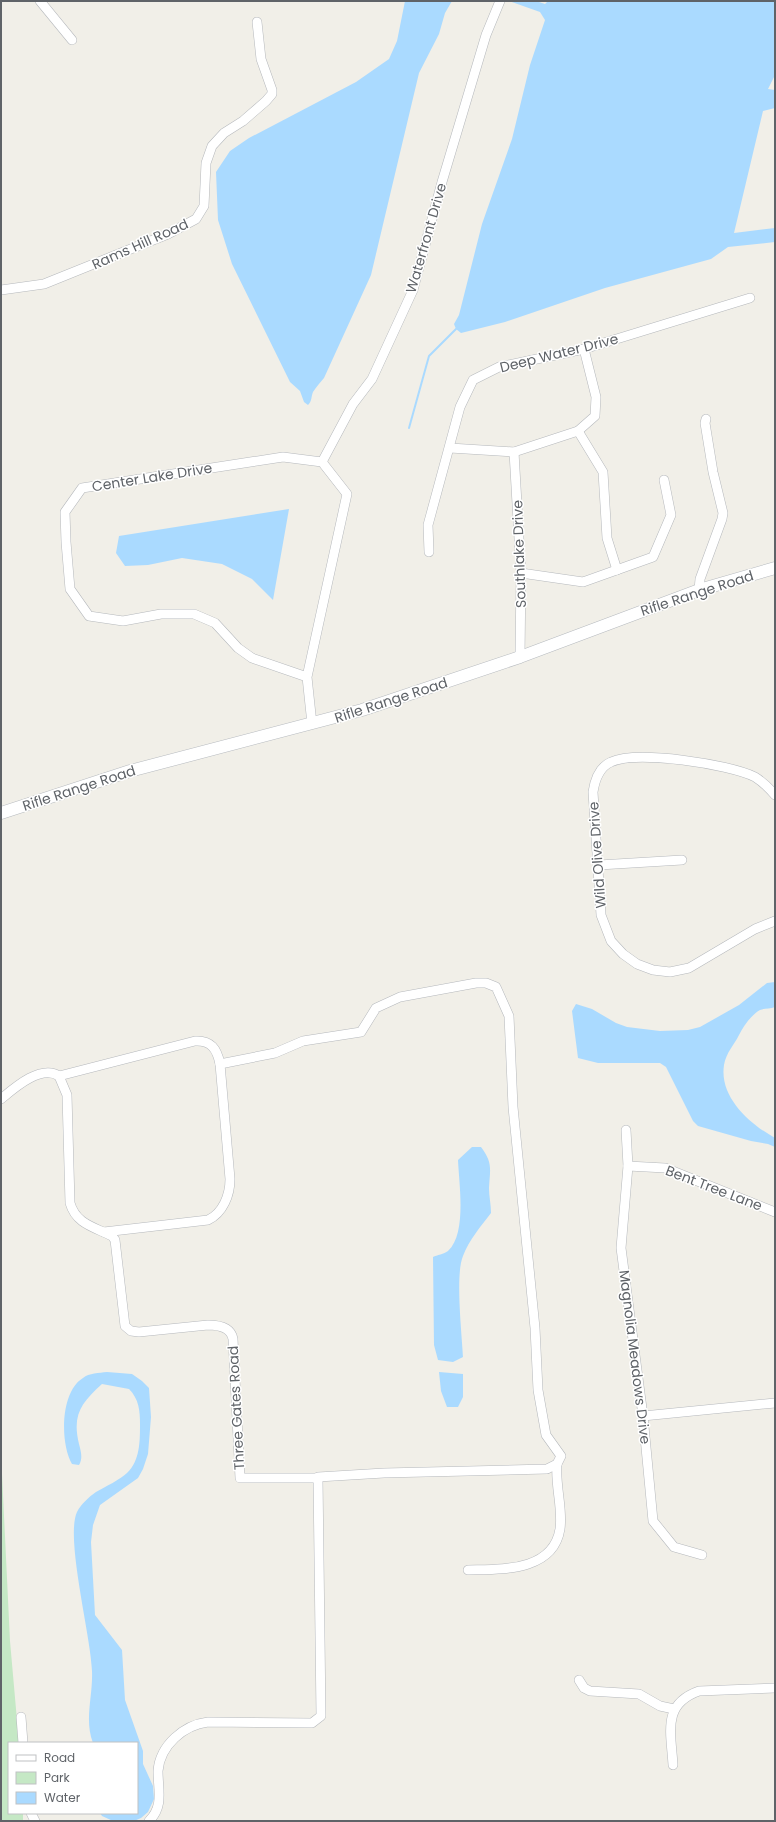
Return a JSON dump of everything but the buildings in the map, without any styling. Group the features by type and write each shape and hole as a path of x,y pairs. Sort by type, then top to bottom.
{"main road":[{"name":"Rifle Range Road","path":"1,813 130,772 362,710 520,657 699,590 775,568"}],"street":[{"path":"40,1 72,40"},
{"name":"Waterfront Drive","path":"322,462 353,404 372,379 413,290 442,182 486,34 498,5"},
{"name":"Rams Hill Road","path":"1,290 44,284 169,234 199,216 204,206 206,163 212,146 224,133 243,121 261,106 272,94 272,88 261,60 257,22"},
{"name":"Deep Water Drive","path":"429,552 428,525 460,407 473,380 499,367 584,349 750,298"},
{"path":"450,448 514,452 578,431 594,416 596,397 584,349"},
{"path":"699,590 700,579 723,513 713,472 705,423 706,419"},
{"path":"578,431 602,472 607,538 617,570"},
{"name":"Southlake Drive","path":"514,452 521,573 520,657"},
{"name":"Center Lake Drive","path":"307,677 252,658 238,648 215,623 194,614 161,614 123,621 89,616 70,589 65,512 82,488 283,457 322,462"},
{"path":"312,724 307,677 347,494 322,462"},
{"path":"521,573 583,582 653,557 671,516 664,480"},
{"name":"Wild Olive Drive","path":"775,795 765,784 754,777 716,766 668,759 622,758 610,762 598,772 594,782 593,792 599,865 601,915 611,941 623,954 637,964 653,970 670,972 689,968 755,929 775,921"},
{"path":"599,865 682,860"},
{"path":"220,1064 276,1053 303,1041 361,1032 376,1008 400,998 476,983 486,983 496,987 509,1016 513,1107 534,1320 538,1390 546,1435 561,1456 557,1464 556,1475 560,1501 560,1529 556,1545 542,1558 522,1567 468,1570"},
{"path":"1,1099 21,1082 29,1078 52,1073 59,1076 195,1041 205,1041 218,1053 230,1179 229,1195 225,1203 212,1218 208,1220 102,1232"},
{"name":"Three Gates Road","path":"59,1076 67,1095 70,1203 73,1212 80,1220 92,1228 112,1236 117,1244 123,1319 126,1328 138,1332 208,1324 224,1328 232,1336 240,1479 318,1477"},
{"name":"Magnolia Meadows Drive","path":"626,1130 628,1166 621,1248 643,1416 653,1521 674,1547 702,1555"},
{"name":"Bent Tree Lane","path":"628,1166 665,1168 775,1212"},
{"path":"643,1416 775,1403"},
{"path":"149,1821 159,1806 158,1770 160,1762 172,1741 182,1731 195,1725 208,1722 312,1723 321,1716 318,1477 384,1473 547,1469 557,1464"},
{"path":"579,1680 584,1688 590,1691 639,1694 660,1706 674,1709"},
{"path":"673,1765 671,1720 674,1709 679,1701 687,1695 699,1691 775,1688"},
{"path":"20,1717 23,1742"}],"green space":[{"path":"1,1453 10,1641 19,1742 8,1742 8,1814 23,1814 23,1821 1,1821"}],"water":[{"path":"405,1 452,1 445,13 439,34 419,73 371,275 324,378 313,392 308,405 304,402 300,391 290,382 232,264 218,220 216,172 230,151 249,138 356,82 389,59 397,41"},
{"path":"509,1 536,1 545,4 548,1 775,1 775,75 768,89 775,90 775,108 763,111 734,233 775,228 775,242 728,247 711,259 605,288 505,322 461,333 456,329 454,324 459,315 482,224 512,139 530,65 545,20 540,12"},
{"path":"289,509 273,600 252,579 222,564 182,558 148,565 125,566 116,553 119,536"},
{"path":"775,982 775,1007 760,1010 750,1018 726,1057 724,1077 726,1088 738,1108 756,1125 775,1138 775,1147 698,1126 693,1121 666,1067 660,1063 598,1063 578,1058 572,1011 576,1004 592,1009 616,1023 627,1027 660,1031 688,1030 700,1027 739,1005 767,983"},
{"path":"472,1147 481,1147 489,1162 491,1213 468,1244 463,1256 459,1277 459,1290 463,1357 453,1362 438,1360 434,1345 433,1257 448,1251 454,1243 458,1233 460,1221 460,1195 458,1160"},
{"path":"107,1372 132,1374 149,1388 151,1417 148,1454 143,1469 138,1478 100,1505 93,1525 91,1542 95,1615 122,1650 125,1700 143,1751 143,1764 153,1786 154,1799 148,1812 141,1818 134,1821 113,1821 101,1814 138,1814 138,1742 93,1742 90,1734 89,1717 92,1681 91,1655 76,1565 74,1525 77,1512 85,1501 96,1492 113,1483 127,1473 135,1463 140,1438 140,1415 137,1401 129,1389 102,1384 89,1397 80,1410 77,1434 81,1460 79,1465 72,1464 65,1444 64,1418 66,1406 75,1385 88,1375"},
{"path":"439,1372 463,1374 463,1397 458,1407 447,1407 441,1391"}],"waterway":[{"path":"409,428 429,356 456,329"}]}
